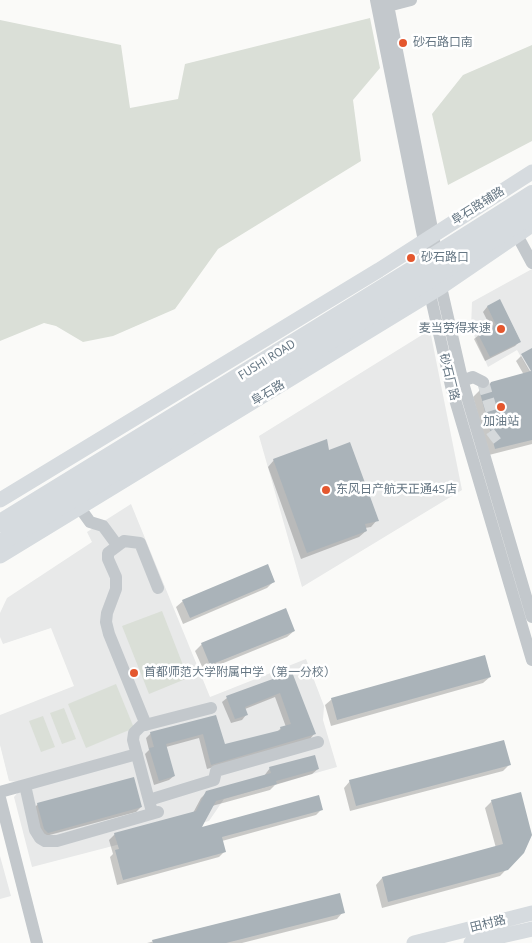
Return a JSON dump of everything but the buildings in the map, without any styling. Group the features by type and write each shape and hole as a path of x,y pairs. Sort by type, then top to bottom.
{"highway":[{"name":"FUSHI ROAD","path":"0,523 417,267 532,194"},
{"name":"FUSHI ROAD","path":"0,543 532,214"}],"main road":[{"name":"阜石路辅路","path":"429,237 532,172"},
{"name":"阜石路","path":"0,556 436,291 524,241 532,225"},
{"path":"0,500 362,280 429,237"},
{"name":"田村路","path":"414,943 532,913"},
{"name":"田村路","path":"471,943 532,928"}],"street":[{"name":"砂石厂路","path":"376,0 429,237"},
{"path":"388,3 411,0"},
{"name":"砂石厂路","path":"388,3 429,237 453,395 532,660"},
{"path":"524,241 532,263"},
{"name":"砂石厂路","path":"436,291 462,381 485,442 532,616"},
{"path":"462,381 474,377 483,382"},
{"path":"80,508 90,522 103,526 117,545"},
{"path":"146,725 109,634 106,622 107,613 116,589 116,577 108,559 108,552 124,541 140,543 158,588"},
{"path":"153,808 133,740 134,733 141,726 212,708"},
{"path":"25,785 35,830 40,838 45,841 57,841 153,808 214,780 216,771 318,742"},
{"path":"0,792 137,754"},
{"path":"0,798 37,943"}],"shaded area":[{"path":"370,18 380,68 353,100 361,161 218,249 175,309 113,336 83,342 56,326 44,323 0,341 0,20 121,45 130,108 178,99 185,64"},
{"path":"532,45 532,141 448,185 432,114 463,75"},
{"path":"532,269 532,376 517,350 488,367 471,328 472,302"},
{"path":"430,330 462,490 302,587 259,436"},
{"name":"首都师范大学附属中学（第一分校）","path":"131,504 210,697 306,659 324,706 323,720 337,767 224,799 209,821 32,867 14,797 19,791 17,782 9,781 0,745 0,715 74,686 51,628 3,644 0,637 0,613 7,598 92,542 87,532"},
{"path":"162,611 188,678 149,694 122,626"},
{"path":"116,684 134,728 86,748 68,704"},
{"path":"64,708 76,739 62,744 50,713"},
{"path":"43,716 55,747 41,752 29,721"},
{"path":"0,856 11,896 0,899"}],"tunnel":[{"path":"483,382 498,433 490,439"}],"place":[{"name":"砂石路口南","path":"403,43"},
{"name":"砂石路口","path":"411,258"},
{"name":"麦当劳得来速","path":"501,329"},
{"name":"加油站","path":"501,407"},
{"name":"东风日产航天正通4S店","path":"326,490"},
{"name":"首都师范大学附属中学（第一分校）","path":"134,673"}]}
